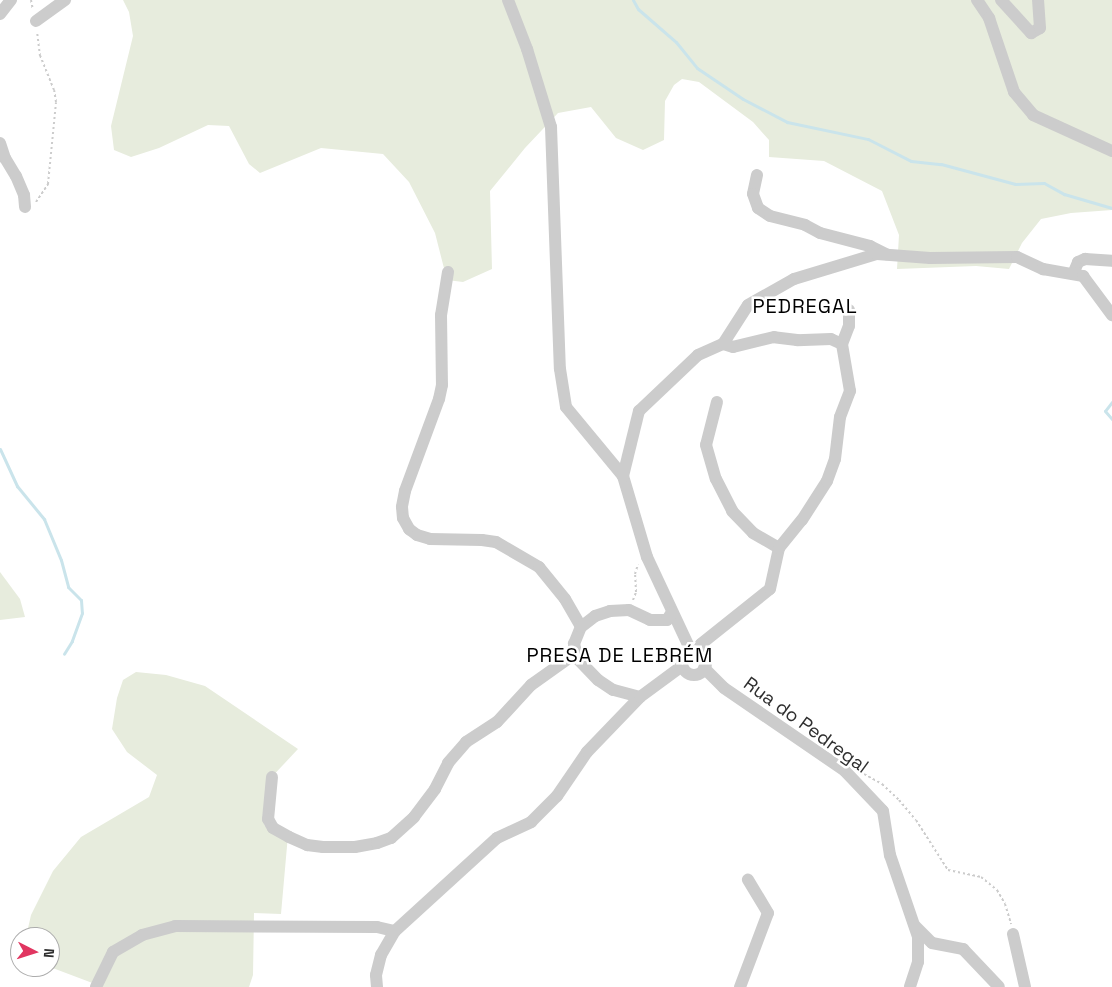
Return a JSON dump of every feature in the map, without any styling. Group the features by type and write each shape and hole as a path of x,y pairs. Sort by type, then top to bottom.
{"street":[{"path":"0,14 12,0"},
{"path":"36,21 65,0"},
{"path":"508,0 527,49 551,127 560,369 566,407 623,476 647,558 672,612 695,652 705,661 704,668 698,674 690,674 682,666"},
{"path":"977,0 989,18 1014,92 1033,115 1112,150"},
{"path":"1002,0 1031,33 1039,31 1040,28 1038,0"},
{"path":"0,143 5,158 21,189 25,207"},
{"path":"756,174 754,185 755,201 758,208 770,216 805,225 820,233 870,246 888,255"},
{"path":"623,476 639,412 698,355 723,344 748,305 794,279 877,254 930,258 1017,257 1043,269 1084,276 1112,315"},
{"path":"1073,274 1078,262 1085,259 1112,261"},
{"path":"448,272 441,315 442,385 439,399 405,491 402,507 403,518 410,530 418,535 430,539 496,542 539,567 565,599 581,627"},
{"path":"377,987 376,975 381,955 395,931 498,838 531,822 557,796 587,752 640,697 682,666 683,659 695,652 701,644 770,589 779,548 802,520 828,481 835,459 840,417 850,391 842,344 849,326 849,310"},
{"path":"723,344 734,347 774,337 797,340 831,339 842,344"},
{"path":"717,402 706,445 716,479 732,511 752,534 779,548"},
{"path":"640,697 613,690 598,680 578,659 574,644 581,627 595,616 610,611 629,610 650,620 667,620 672,612"},
{"path":"272,777 268,819 272,828 289,837 307,845 323,847 355,847 391,838 414,816 434,789 448,763 466,742 497,722 531,685 576,653"},
{"name":"Rua do Pedregal","path":"704,668 724,688 845,771 883,811 890,855 918,937 918,962 910,987"},
{"path":"740,987 768,913 748,880"},
{"path":"914,924 932,943 963,949 999,987"},
{"path":"96,987 113,952 142,935 175,926 377,927 395,931"},
{"path":"1013,934 1026,987"}],"path":[{"path":"25,207 31,208 48,184 56,102 54,90 40,56 36,21 31,0"},
{"path":"629,610 636,592 635,574 638,562 647,558"},
{"path":"845,771 869,775 882,784 916,820 948,870 985,879 997,890 1005,904 1013,934"}],"shaded area":[{"path":"123,0 1112,0 1112,210 1071,213 1041,219 1022,243 1009,269 976,266 897,269 899,235 882,191 824,161 769,157 769,140 753,122 699,82 682,79 674,85 665,101 664,140 643,150 616,138 591,107 558,113 525,148 490,191 492,269 463,282 447,280 435,233 409,182 383,154 321,148 260,173 249,164 229,126 208,125 159,148 131,157 114,150 111,126 133,36 129,12"},
{"path":"0,572 20,599 25,617 0,620"},
{"path":"136,672 166,675 205,686 298,749 268,781 264,825 288,835 281,914 254,913 253,975 249,987 103,987 60,971 60,927 28,927 31,915 53,871 81,837 149,797 157,775 127,752 112,729 117,698 123,680"}],"waterway":[{"path":"633,0 638,9 676,42 697,68 743,99 787,122 868,139 911,161 941,164 1015,184 1044,183 1064,194 1112,208"},
{"path":"1112,402 1105,411 1112,419"},
{"path":"0,449 17,486 44,519 61,560 68,587 81,600 82,613 72,641 64,654"}],"district":[{"name":"PEDREGAL","path":"805,306"},
{"name":"PRESA DE LEBRÉM","path":"620,655"}]}
